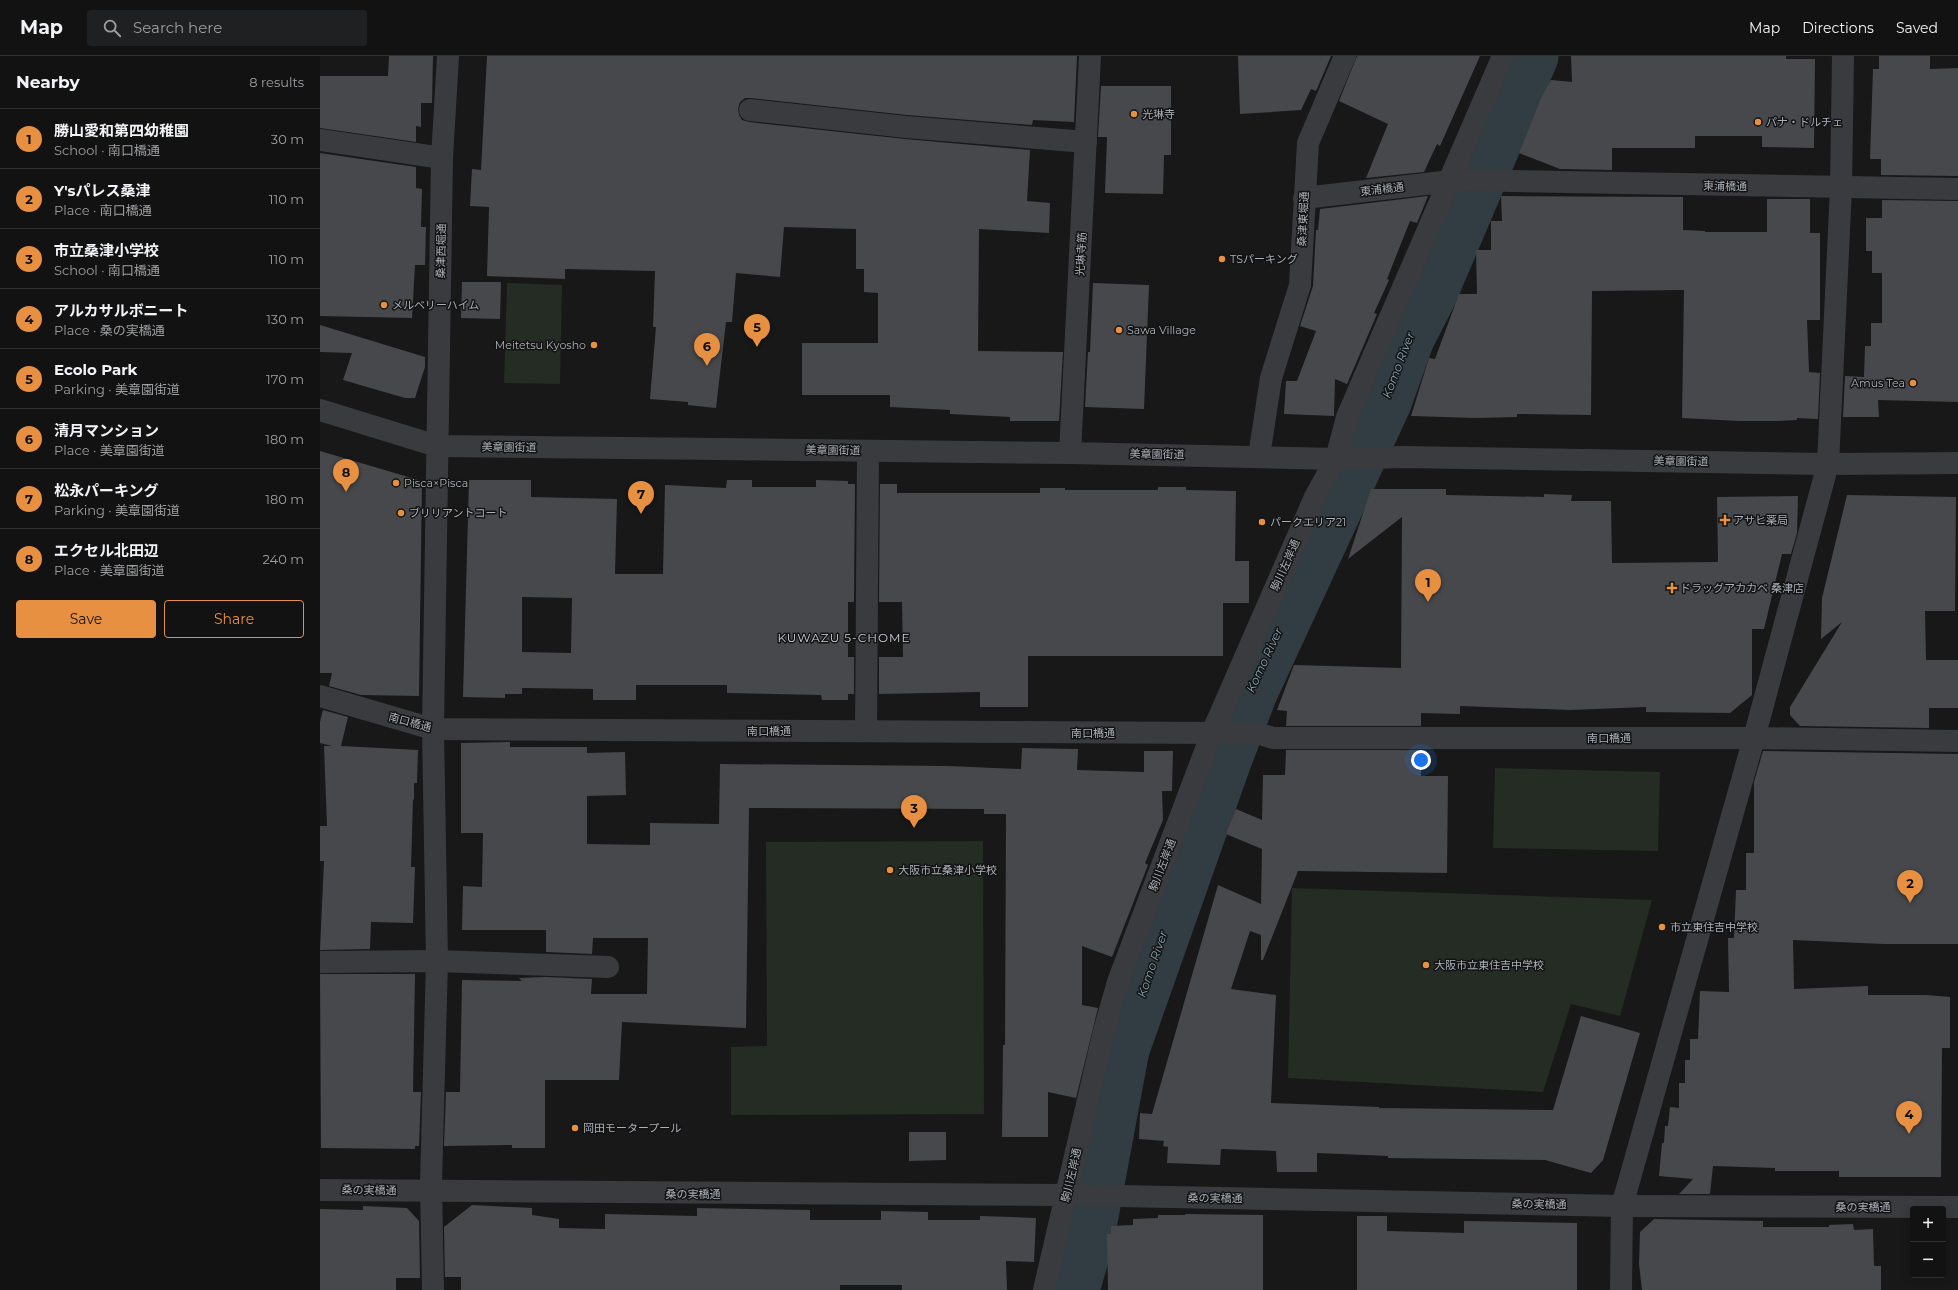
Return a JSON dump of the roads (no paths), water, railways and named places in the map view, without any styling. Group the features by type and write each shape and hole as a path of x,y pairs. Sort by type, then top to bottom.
{"street":[{"name":"桑津西堀通","path":"433,1290 432,1191 437,961 433,729 442,158 448,56"},
{"name":"光琳寺筋","path":"1070,453 1090,56"},
{"name":"桑津東堀通","path":"1259,456 1271,378 1300,285 1308,143 1345,56"},
{"name":"駒川左岸通","path":"1044,1290 1072,1196 1104,1031 1118,982 1315,497 1343,458 1348,417 1454,181 1504,56"},
{"path":"1621,1290 1622,1206 1754,738 1828,464 1841,188 1844,56"},
{"path":"750,110 906,127 1086,142"},
{"path":"320,140 442,158"},
{"name":"東浦橋通","path":"1304,198 1454,181 1958,189"},
{"name":"美章園街道","path":"320,410 437,446 868,450 1828,464 1958,463"},
{"path":"866,731 868,450"},
{"name":"南口橋通","path":"320,696 433,729 1218,733 1260,734 1273,738 1754,738 1958,741"},
{"path":"320,962 437,961 608,967"},
{"name":"桑の実橋通","path":"320,1190 1120,1196 1622,1206 1958,1208"}],"waterway":[{"name":"Komo River","path":"1072,1290 1087,1237 1122,1049 1223,763 1250,692 1384,402 1407,338 1430,293 1531,56"}],"place":[{"name":"光琳寺","path":"1134,114"},
{"name":"パナ・ドルチェ","path":"1758,122"},
{"name":"TSパーキング","path":"1222,259"},
{"name":"メルベリーハイム","path":"384,305"},
{"name":"Sawa Village","path":"1119,330"},
{"name":"Meitetsu Kyosho","path":"594,345"},
{"name":"Ecolo Park","path":"757,347"},
{"name":"清月マンション","path":"707,366"},
{"name":"Amus Tea","path":"1913,383"},
{"name":"Pisca×Pisca","path":"396,483"},
{"name":"エクセル北田辺","path":"346,492"},
{"name":"ブリリアントコート","path":"401,513"},
{"name":"松永パーキング","path":"641,514"},
{"name":"アサヒ薬局","path":"1725,520"},
{"name":"パークエリア21","path":"1262,522"},
{"name":"ドラッグアカカベ 桑津店","path":"1672,588"},
{"name":"勝山愛和第四幼稚園","path":"1428,602"},
{"name":"市立桑津小学校","path":"914,828"},
{"name":"大阪市立桑津小学校","path":"890,870"},
{"name":"Y'sパレス桑津","path":"1910,903"},
{"name":"市立東住吉中学校","path":"1662,927"},
{"name":"大阪市立東住吉中学校","path":"1426,965"},
{"name":"岡田モータープール","path":"575,1128"},
{"name":"アルカサルボニート","path":"1909,1134"}],"district":[{"name":"KUWAZU 5-CHOME","path":"844,637"}]}
